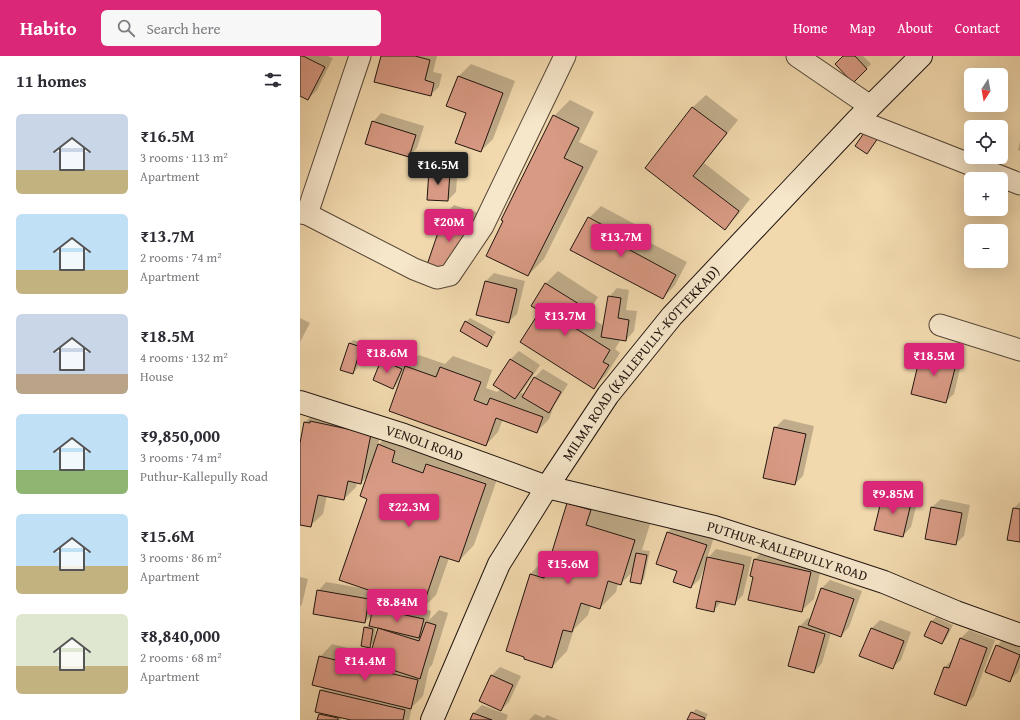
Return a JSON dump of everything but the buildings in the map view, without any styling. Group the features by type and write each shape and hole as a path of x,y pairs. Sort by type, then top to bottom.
{"main road":[{"name":"MILMA ROAD (KALLEPULLY-KOTTEKKAD)","path":"432,720 499,564 547,487 608,395 672,316 863,113 921,56"},
{"name":"VENOLI ROAD","path":"300,402 404,435 547,487"},
{"name":"PUTHUR-KALLEPULLY ROAD","path":"547,487 714,528 811,558 884,582 956,612 1020,635"}],"street":[{"path":"360,56 304,213 414,269 438,278 450,275 483,226 565,56"},
{"path":"797,56 863,113 1020,184"},
{"path":"940,325 1020,350"}]}
